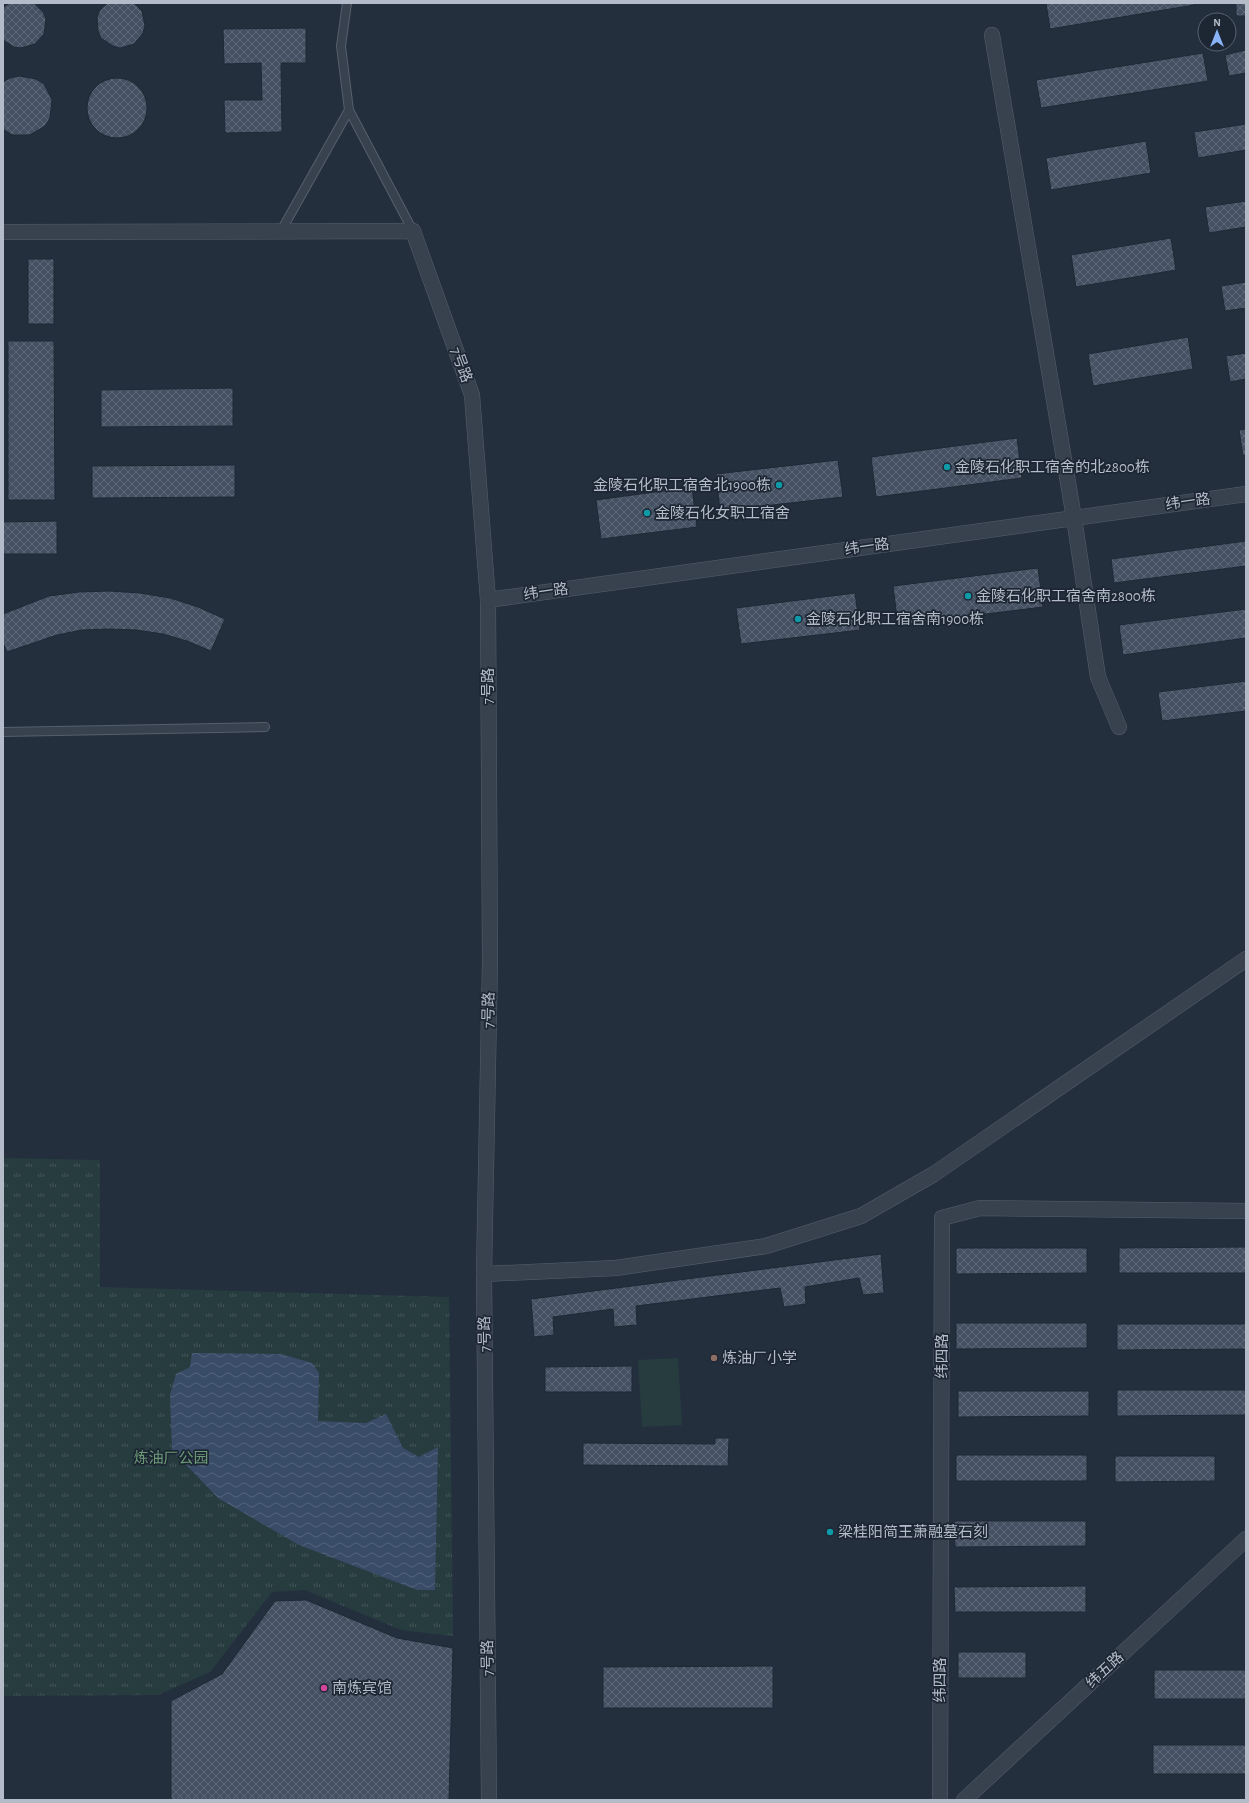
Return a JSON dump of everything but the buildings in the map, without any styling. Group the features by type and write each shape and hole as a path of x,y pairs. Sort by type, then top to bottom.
{"street":[{"path":"992,35 1074,518 1098,677 1120,728"},
{"path":"3,232 413,231"},
{"name":"7号路","path":"413,231 472,395 488,600 490,961 484,1274 489,1800"},
{"name":"纬一路","path":"488,600 1246,494"},
{"path":"484,1274 616,1268 758,1247 861,1216 934,1174 1246,959"},
{"name":"纬四路","path":"940,1800 942,1218 980,1208 1246,1211"},
{"name":"纬五路","path":"964,1800 1246,1539"}],"lane":[{"path":"347,3 342,46 349,110 413,231"},
{"path":"280,231 349,110"},
{"path":"3,732 265,728"}],"green space":[{"name":"炼油厂公园","path":"3,1158 100,1160 100,1287 449,1297 453,1636 401,1630 305,1590 272,1592 210,1672 158,1695 3,1696"},
{"path":"678,1358 682,1425 642,1427 638,1360"}],"water":[{"path":"192,1353 281,1354 312,1363 319,1373 318,1421 366,1423 386,1414 403,1448 419,1457 438,1447 435,1590 417,1590 299,1545 218,1498 172,1450 170,1395 176,1374 190,1367"}],"place":[{"name":"金陵石化职工宿舍的北2800栋","path":"947,467"},
{"name":"金陵石化职工宿舍北1900栋","path":"779,485"},
{"name":"金陵石化女职工宿舍","path":"647,513"},
{"name":"金陵石化职工宿舍南2800栋","path":"968,596"},
{"name":"金陵石化职工宿舍南1900栋","path":"798,619"},
{"name":"炼油厂小学","path":"714,1358"},
{"name":"梁桂阳简王萧融墓石刻","path":"830,1532"},
{"name":"南炼宾馆","path":"324,1688"}]}
